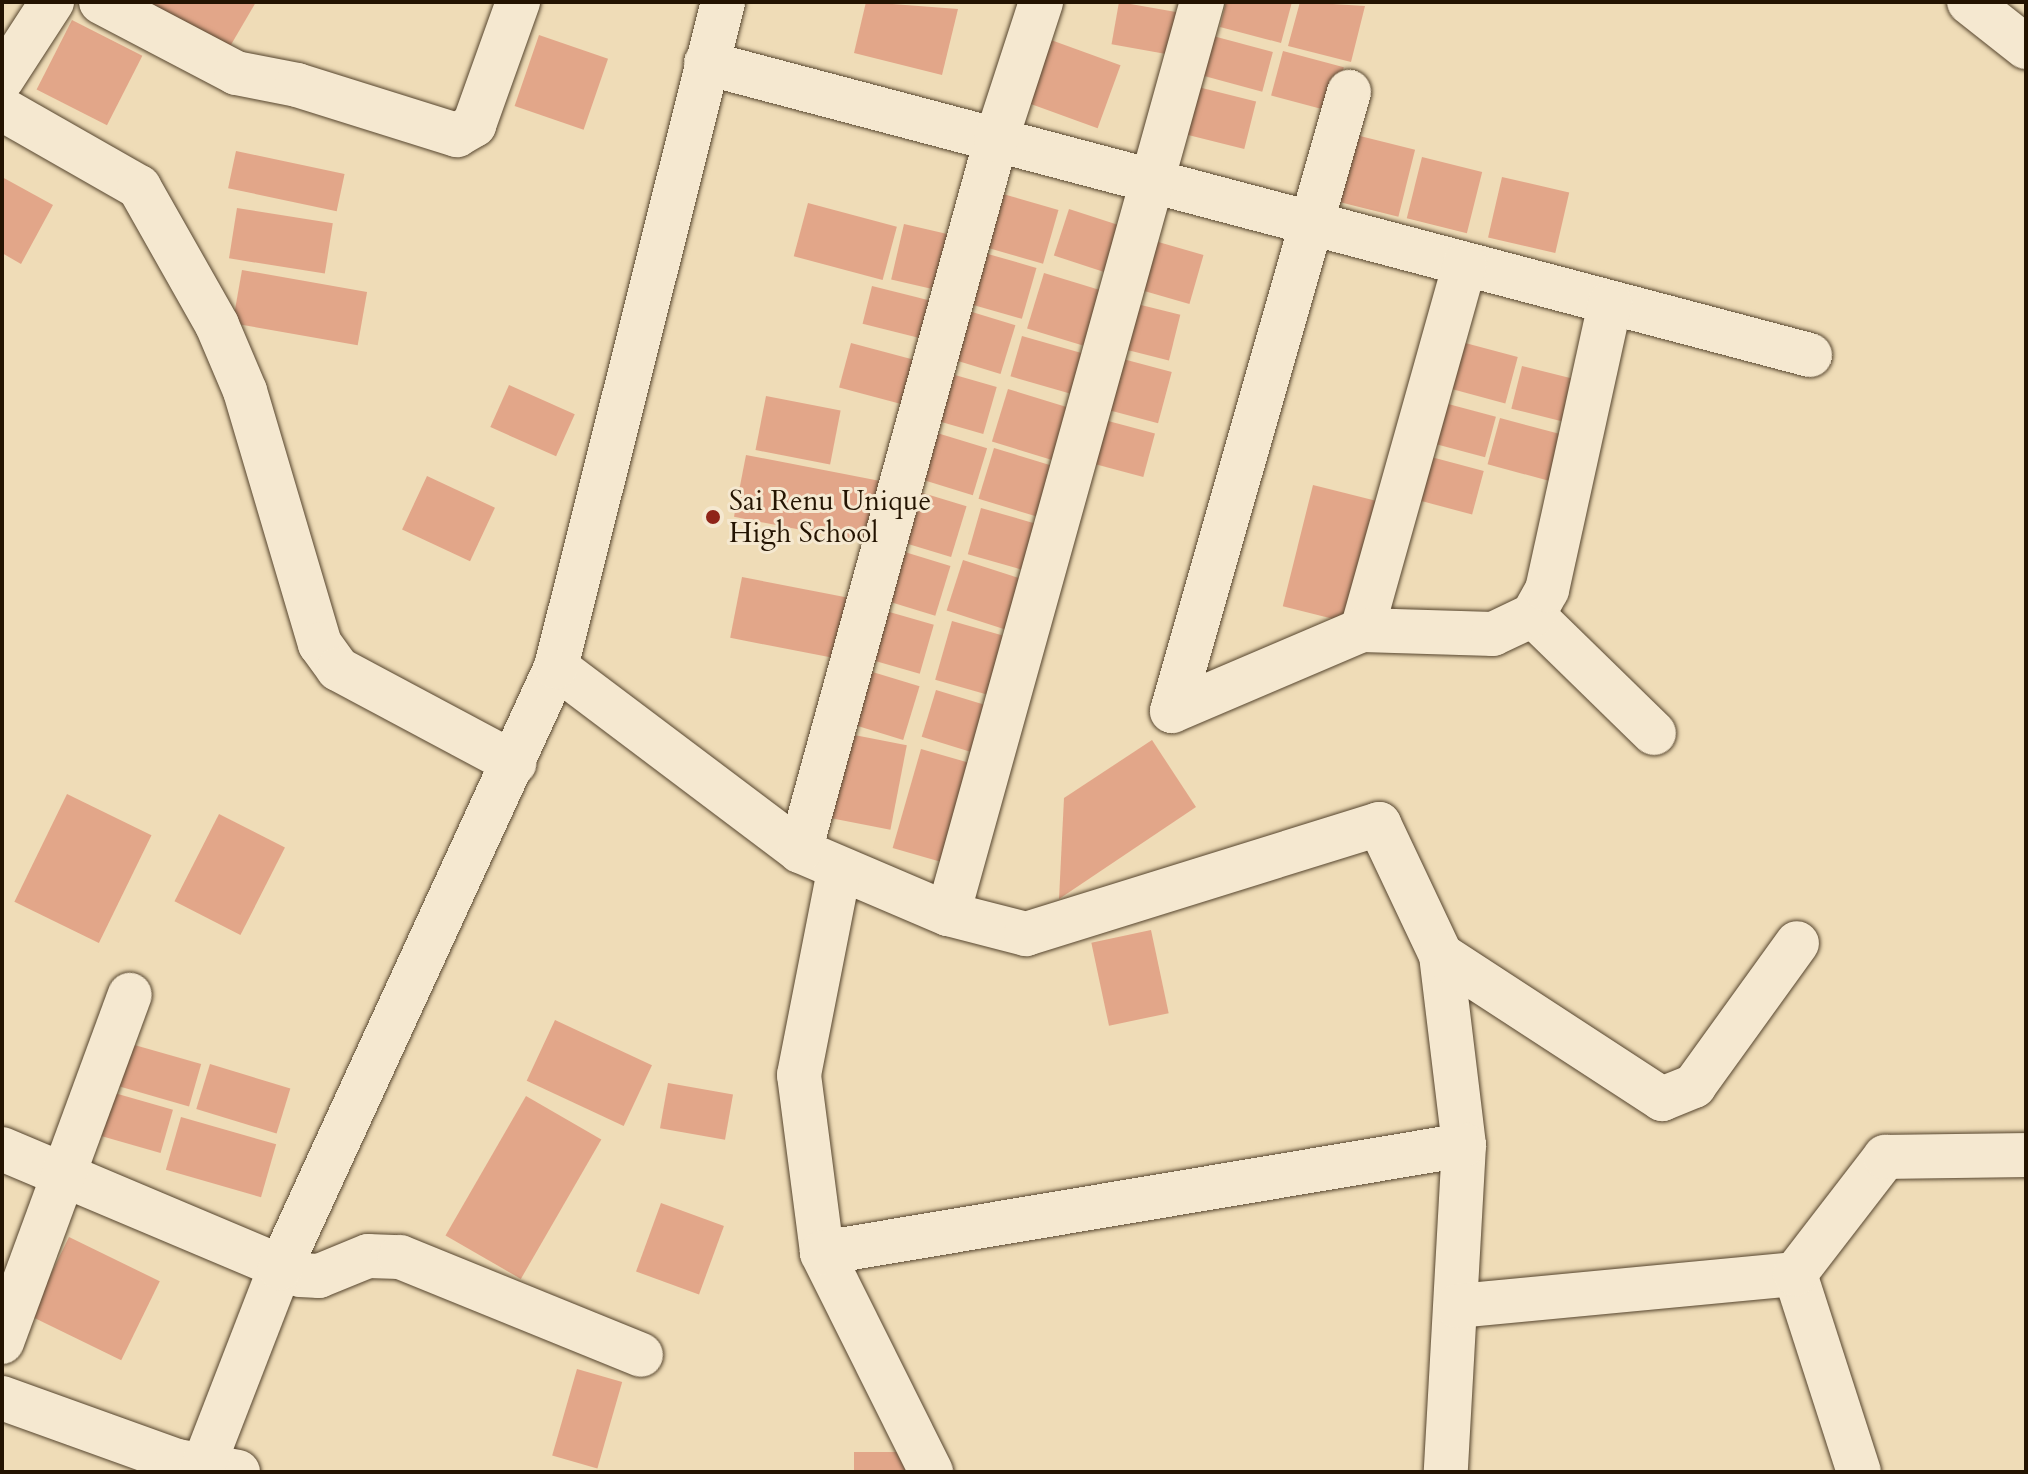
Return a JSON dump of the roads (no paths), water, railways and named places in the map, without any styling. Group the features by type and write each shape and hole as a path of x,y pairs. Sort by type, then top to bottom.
{"street":[{"path":"2,79 52,2"},
{"path":"101,2 236,73 297,85 457,135 474,125 518,2"},
{"path":"2,1398 177,1461 215,1468 280,1268 556,667 723,2"},
{"path":"800,851 996,140 1041,2"},
{"path":"948,914 1202,2"},
{"path":"1969,2 2026,47"},
{"path":"706,63 1810,355"},
{"path":"1349,92 1172,711 1362,630 1493,634 1533,615 1547,590 1610,303"},
{"path":"2,109 139,187 217,325 245,391 320,644 338,669 514,763"},
{"path":"1362,630 1465,264"},
{"path":"1533,615 1654,733"},
{"path":"556,667 800,851 839,871 948,914 1026,934 1379,824 1441,955 1464,1145 1446,1472"},
{"path":"839,871 799,1075 822,1253 931,1472"},
{"path":"1441,955 1662,1099 1694,1086 1797,943"},
{"path":"2,1342 130,995"},
{"path":"822,1253 1464,1145"},
{"path":"2,1149 280,1268 319,1276 368,1256 400,1257 641,1355"},
{"path":"1457,1306 1795,1274 1885,1157 2026,1155"},
{"path":"1795,1274 1859,1472"}],"place":[{"name":"Sai Renu Unique High School","path":"713,517"}]}
